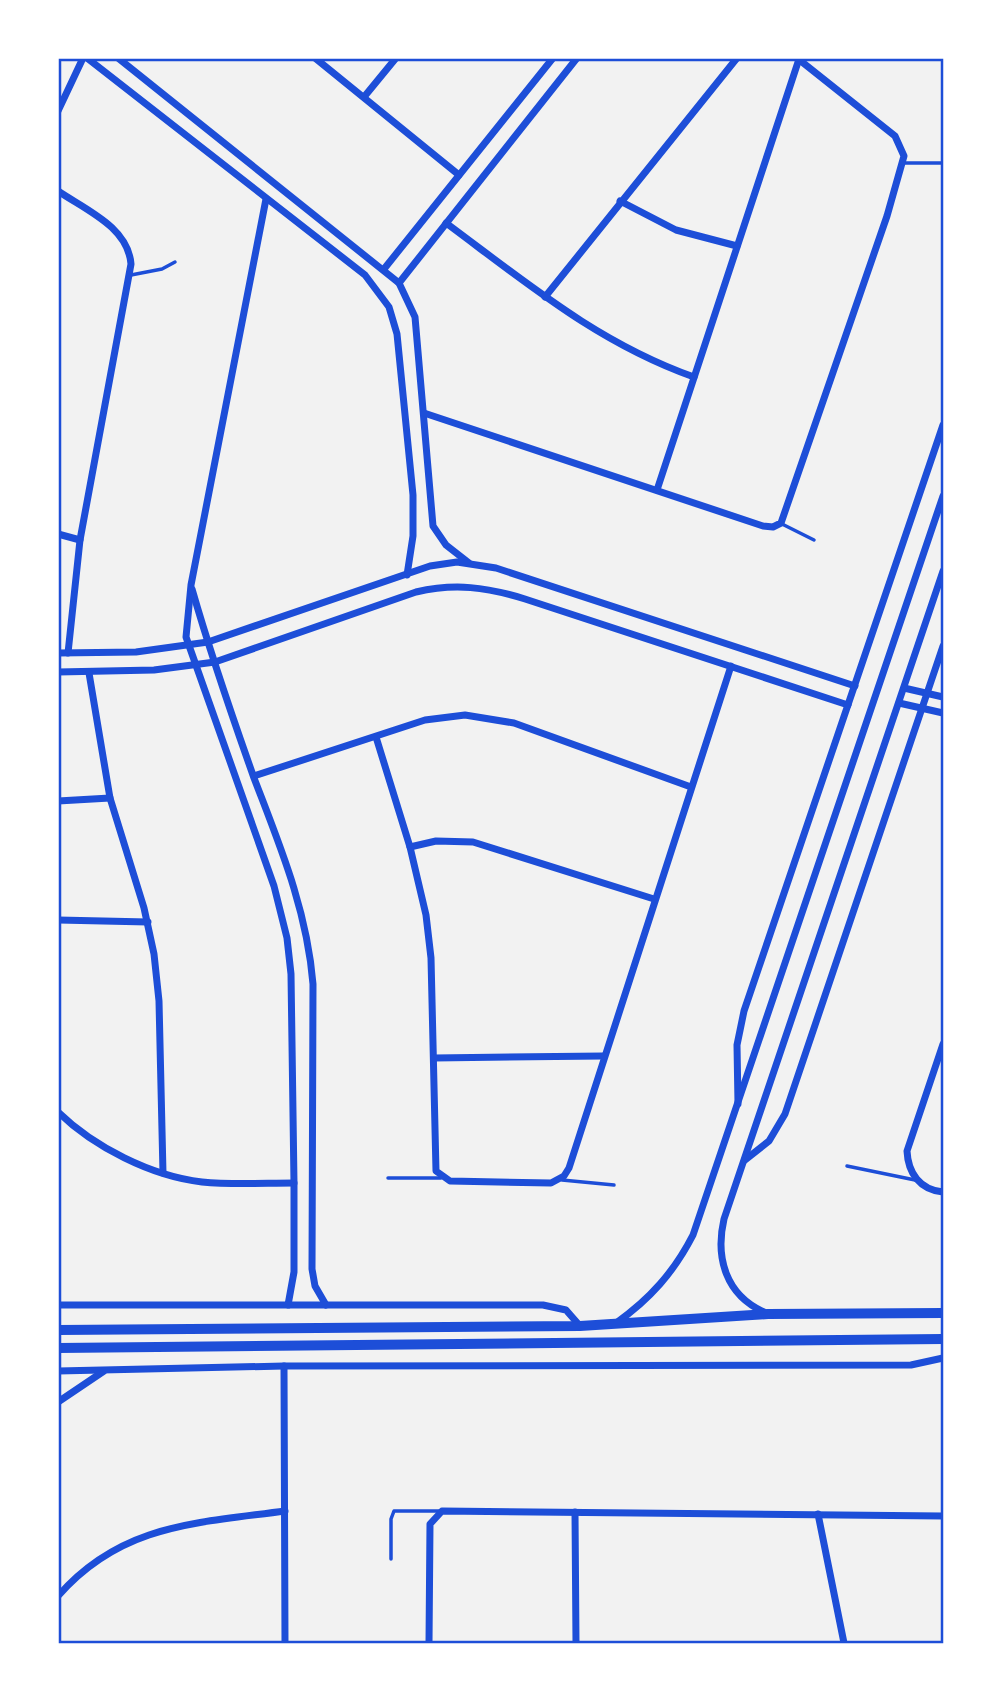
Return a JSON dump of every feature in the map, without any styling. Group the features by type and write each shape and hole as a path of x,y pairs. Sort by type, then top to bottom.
{"street":[{"path":"58,111 85,58 365,275 382,295 394,320 413,495 413,536 407,575"},
{"path":"118,58 384,268 399,283 415,317 433,526 446,545 470,563"},
{"path":"316,58 459,175"},
{"path":"364,97 396,58"},
{"path":"384,268 553,58"},
{"path":"399,283 577,58"},
{"path":"545,297 737,58"},
{"path":"424,413 762,526 773,527 780,523 903,163 903,149 895,136 798,58 657,490"},
{"path":"58,191 119,233 130,256 130,275 80,540 68,653"},
{"path":"266,199 191,584 185,630 284,920 291,974 294,1184 294,1272 288,1306"},
{"path":"620,201 676,230 737,246"},
{"path":"446,223 601,335 662,365 694,377"},
{"path":"738,1110 736,1062 744,1011 943,425"},
{"path":"616,1323 653,1294 682,1256 702,1213 943,496"},
{"path":"58,534 80,540"},
{"path":"58,653 136,652 190,646 444,564 470,563 496,568 855,685"},
{"path":"768,1314 737,1293 728,1280 720,1251 724,1219 943,571"},
{"path":"191,584 215,663 297,892 309,937 313,984 312,1269 315,1286 326,1305"},
{"path":"58,673 215,663 416,593 457,586 500,591 848,705"},
{"path":"744,1160 769,1141 785,1114 943,646"},
{"path":"376,737 424,899 431,958 435,1166 441,1178 450,1181 536,1183 560,1180 569,1168 731,666"},
{"path":"89,673 110,798 148,922 159,1001 163,1173"},
{"path":"904,688 943,697"},
{"path":"899,703 943,713"},
{"path":"254,776 425,720 454,715 499,719 691,787"},
{"path":"58,800 110,798"},
{"path":"410,847 436,841 473,842 654,899"},
{"path":"58,920 148,922"},
{"path":"943,1044 907,1151 907,1161 917,1180 925,1187 943,1192"},
{"path":"434,1058 603,1056"},
{"path":"58,1112 113,1151 163,1173 206,1182 294,1184"},
{"path":"58,1305 544,1305 566,1310 580,1326"},
{"path":"58,1330 580,1326 768,1314 943,1313"},
{"path":"58,1348 943,1339"},
{"path":"58,1371 284,1366 911,1364 943,1358"},
{"path":"284,1366 285,1643"},
{"path":"58,1402 105,1371"},
{"path":"58,1596 100,1556 136,1537 175,1526 285,1511"},
{"path":"429,1643 430,1524 442,1511 943,1516"},
{"path":"575,1511 576,1643"},
{"path":"818,1514 844,1643"}],"lane":[{"path":"903,163 943,163"},
{"path":"130,275 162,269 175,262"},
{"path":"780,523 814,540"},
{"path":"847,1167 917,1180"},
{"path":"388,1178 441,1178"},
{"path":"560,1180 614,1185"},
{"path":"391,1559 391,1519 394,1511 442,1511"}]}
